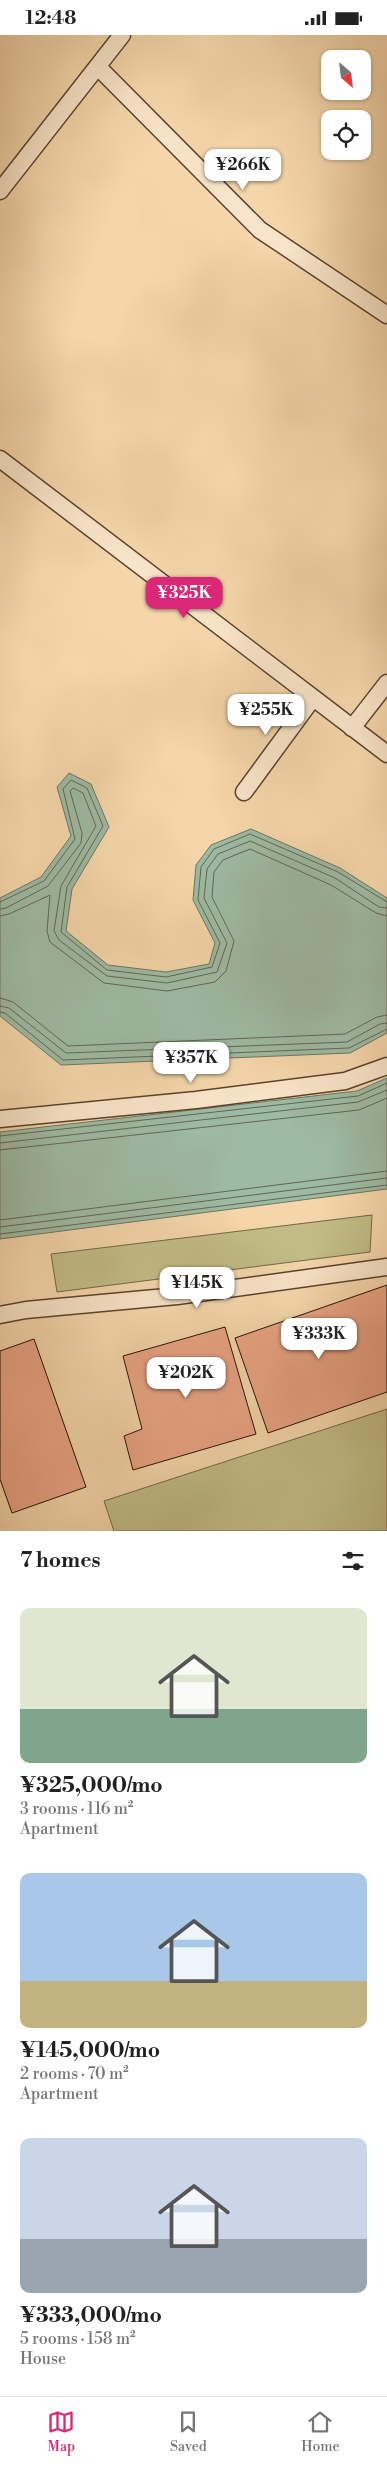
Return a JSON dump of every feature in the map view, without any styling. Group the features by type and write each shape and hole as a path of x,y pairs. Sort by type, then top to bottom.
{"street":[{"path":"0,191 122,35"},
{"path":"98,67 260,231 387,315"},
{"path":"0,459 387,754"},
{"path":"352,728 387,683"},
{"path":"244,792 313,698"},
{"path":"0,1119 196,1100 345,1081 387,1066"},
{"path":"0,1315 26,1309 178,1296 387,1267"}],"shaded area":[{"path":"372,1215 370,1252 57,1292 51,1254"},
{"path":"387,1409 387,1531 114,1531 104,1501"}],"water":[{"path":"69,773 91,784 109,827 72,889 66,931 108,965 166,972 209,964 215,943 193,900 196,865 211,845 251,829 340,868 387,898 387,1033 350,1053 61,1065 0,1016 0,898 41,877 71,836 57,787"},
{"path":"387,1078 387,1189 0,1239 0,1132 357,1091"}],"building":[{"path":"387,1285 387,1392 268,1433 235,1338"},
{"path":"225,1327 256,1434 133,1470 124,1436 142,1429 123,1356"},
{"path":"34,1339 86,1487 12,1513 0,1479 0,1351"}]}
